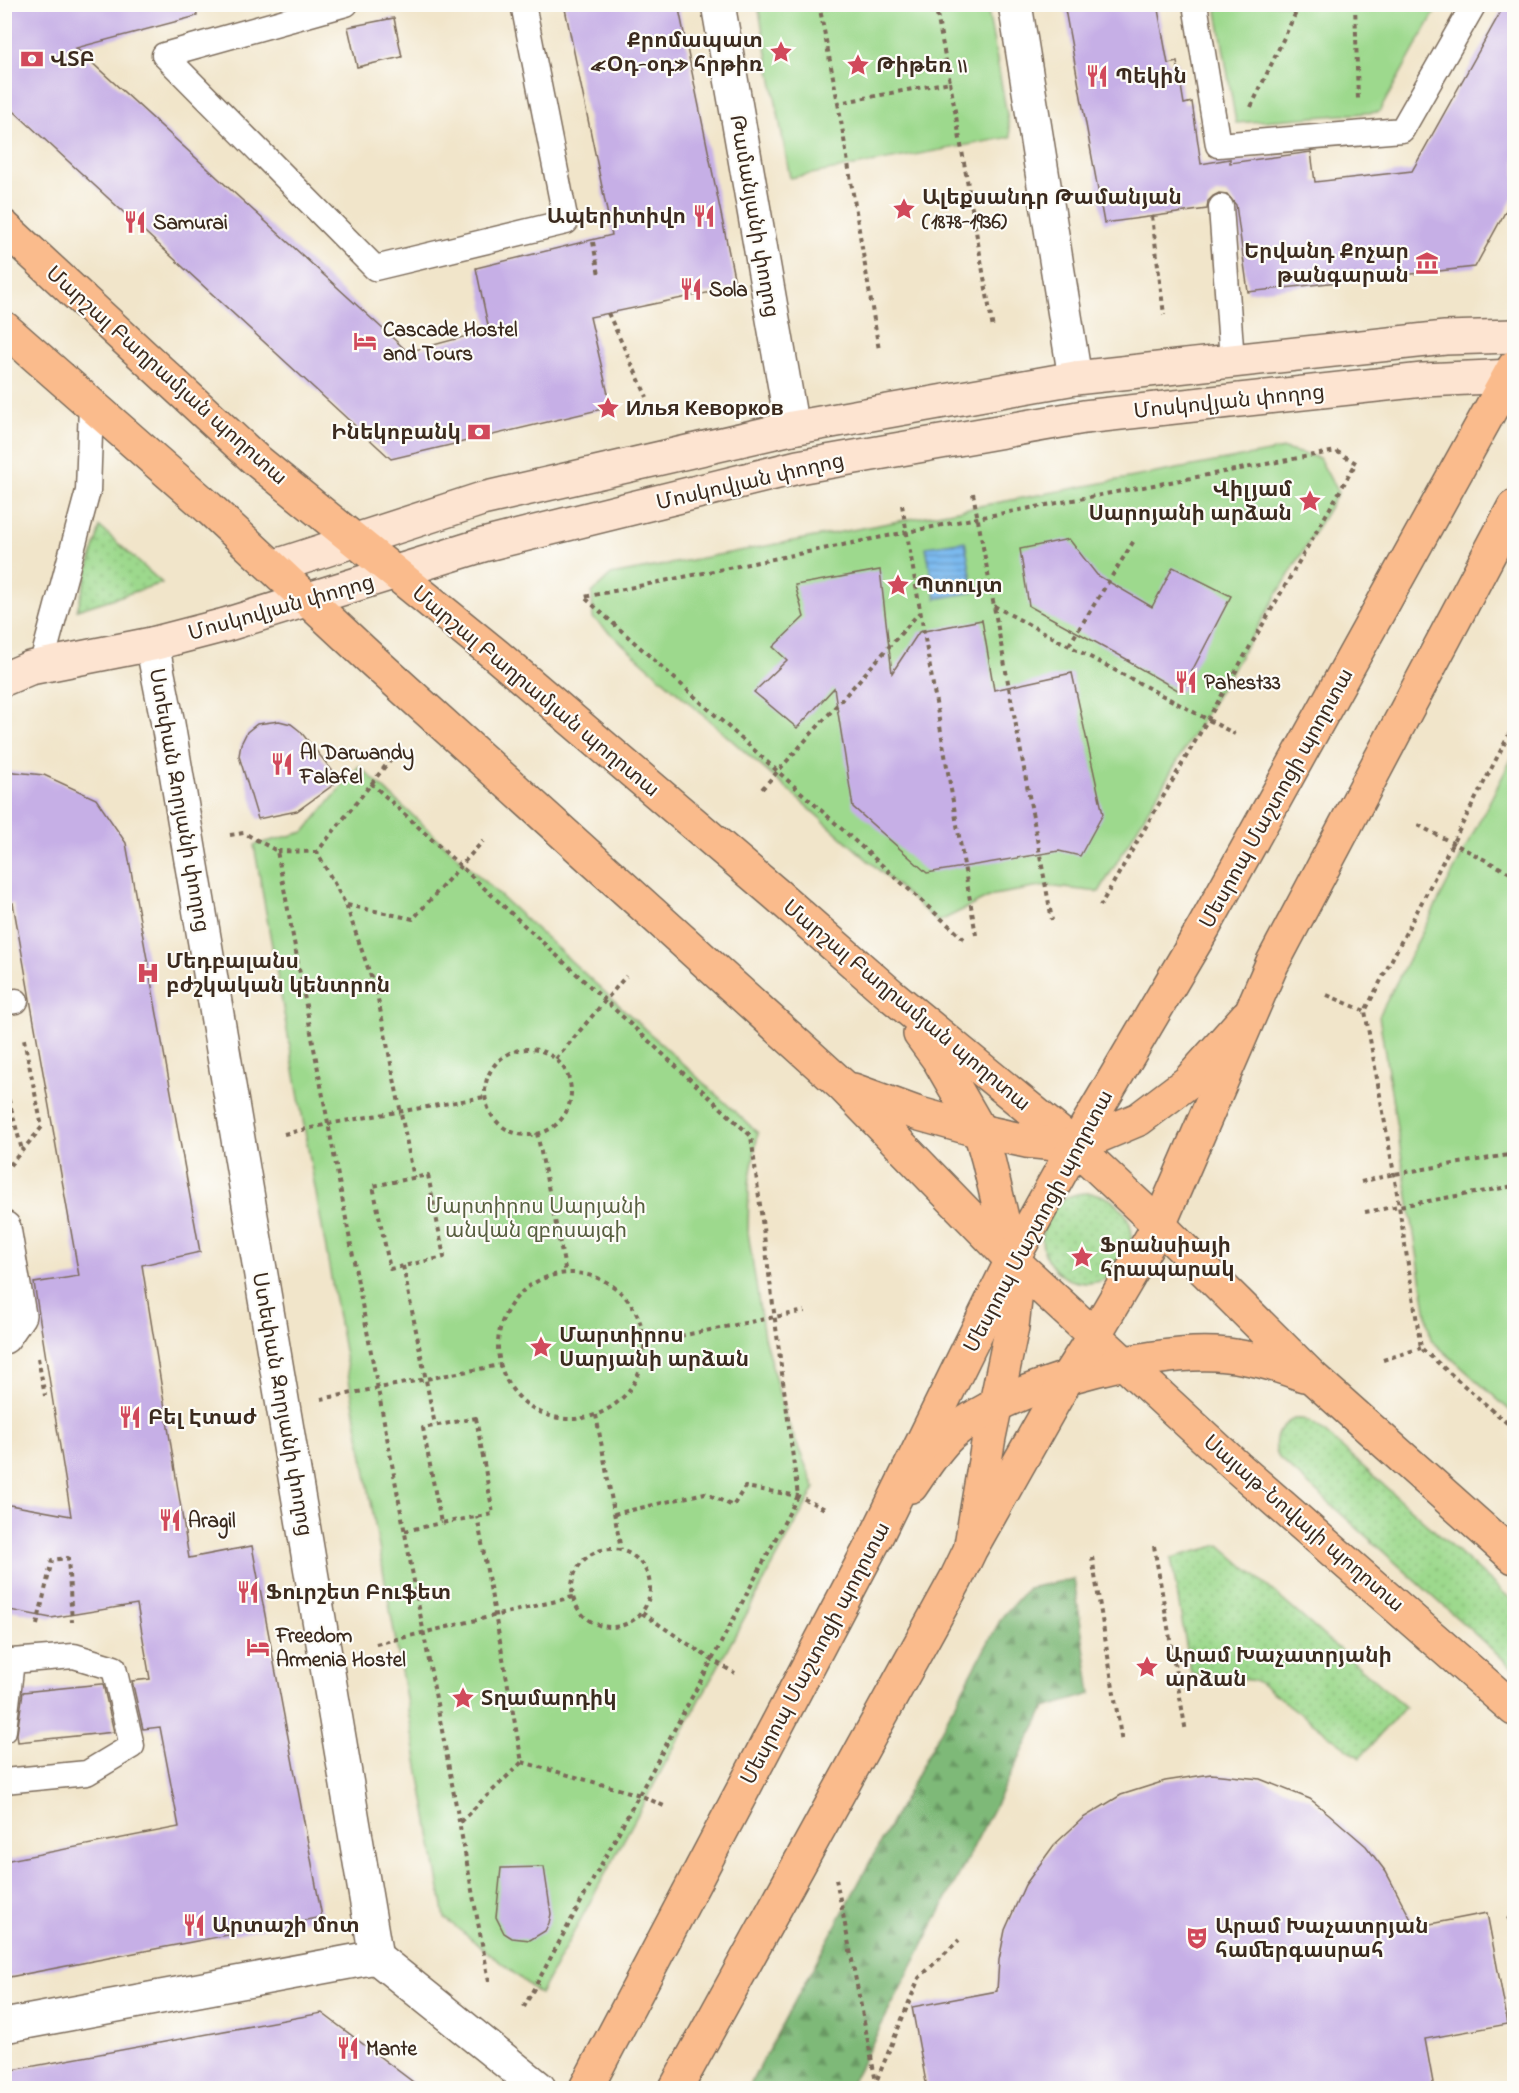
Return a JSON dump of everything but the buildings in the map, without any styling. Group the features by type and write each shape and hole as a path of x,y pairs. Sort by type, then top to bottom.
{"main road":[{"name":"Մարշալ Բաղրամյան պողոտա","path":"4,227 255,459 505,663 891,995 1075,1146"},
{"path":"4,328 209,508 371,659 843,1086 1012,1260 1095,1334"},
{"name":"Մոսկովյան փողոց","path":"273,567 482,499 792,428 1075,378 1445,339 1515,336"},
{"name":"Մոսկովյան փողոց","path":"4,679 30,668 152,644 225,625 396,574 483,545 798,467 1084,417 1423,380 1513,373"},
{"name":"Մեսրոպ Մաշտոցի պողոտա","path":"586,2088 876,1537 1012,1260 1075,1146 1213,911 1513,373"},
{"path":"676,2088 952,1587 970,1550 1067,1378 1159,1225 1272,964 1515,507"},
{"path":"891,995 939,1060 980,1131 1012,1260 1016,1291 1012,1327 970,1550"},
{"path":"843,1086 916,1113 980,1131 1026,1141 1075,1146 1139,1119 1188,1082 1255,1006"},
{"path":"1075,1146 1159,1225 1312,1377 1515,1557"},
{"name":"Սայաթ-Նովայի պողոտա","path":"1095,1334 1236,1467 1515,1709"},
{"path":"876,1537 934,1453 949,1436 967,1422 996,1406 1067,1378 1124,1362 1215,1354 1261,1360 1312,1377"}],"street":[{"name":"Թամանյանի փողոց","path":"718,4 792,428"},
{"path":"1015,4 1075,378"},
{"name":"Ստեփան Զորյանի փողոց","path":"152,644 168,724 376,1957"},
{"path":"4,1228 19,1314 4,1337"},
{"path":"4,2026 376,1957 539,2088"}],"lane":[{"path":"336,6 164,55 375,268 566,222 523,4"},
{"path":"1195,4 1224,150 1402,130 1474,4"},
{"path":"1221,207 1232,361"},
{"path":"41,666 88,491 91,405"},
{"path":"4,1730 12,1661 74,1656 114,1668 132,1746 87,1773 4,1781"}],"path":[{"path":"819,4 838,103 879,350"},
{"path":"935,4 993,329"},
{"path":"1224,150 1243,123 1300,4"},
{"path":"1355,4 1359,113 1362,134"},
{"path":"838,103 950,82"},
{"path":"1152,216 1164,315"},
{"path":"608,313 647,397"},
{"path":"964,939 584,597 977,518 1336,451 1356,463 1100,906"},
{"path":"972,493 1052,920"},
{"path":"902,505 976,935"},
{"path":"1069,645 1135,539"},
{"path":"994,606 1234,734"},
{"path":"762,789 920,611"},
{"path":"1515,725 1365,1011 1394,1174 1421,1348 1515,1429"},
{"path":"317,852 391,759"},
{"path":"372,783 751,1136 798,1496 640,1795 524,2007"},
{"path":"1418,825 1515,875"},
{"path":"230,835 244,833 277,851 317,852"},
{"path":"346,905 413,919 483,841"},
{"path":"277,851 489,1981"},
{"path":"317,852 346,905 377,994 414,1178"},
{"path":"4,934 10,1002 42,1127 4,1172"},
{"path":"556,1059 626,976"},
{"path":"1327,995 1365,1011"},
{"path":"531,1048 556,1059 566,1070 570,1084 570,1099 565,1113 556,1124 544,1132 529,1135 515,1133 502,1127 492,1116 485,1097 487,1076 494,1064 504,1055 517,1049 531,1048"},
{"path":"4,1082 22,1150"},
{"path":"284,1134 485,1097"},
{"path":"537,1133 566,1273"},
{"path":"1361,1182 1394,1174 1515,1154"},
{"path":"428,1175 444,1257 390,1269 373,1186 414,1178 428,1175"},
{"path":"1365,1212 1515,1186"},
{"path":"403,1266 435,1425"},
{"path":"566,1273 586,1274 602,1280 622,1293 636,1313 645,1343 643,1364 634,1383 618,1405 596,1415 576,1419 552,1417 530,1406 513,1390 500,1365 498,1345 502,1322 514,1300 532,1284 566,1273"},
{"path":"645,1343 805,1311"},
{"path":"1383,1360 1421,1348"},
{"path":"310,1401 500,1365"},
{"path":"596,1415 621,1550"},
{"path":"405,1531 493,1514 476,1418 423,1428 441,1523"},
{"path":"614,1514 705,1492 734,1506 745,1487 798,1496 825,1509"},
{"path":"477,1516 522,1762"},
{"path":"1154,1546 1186,1732"},
{"path":"607,1549 621,1550 641,1562 648,1572 651,1584 650,1601 642,1613 625,1624 612,1627 599,1625 587,1619 578,1610 573,1597 572,1584 575,1571 583,1560 594,1552 607,1549"},
{"path":"1092,1557 1122,1743"},
{"path":"29,1660 52,1560 68,1558 74,1656"},
{"path":"376,1644 573,1597"},
{"path":"642,1613 712,1660 735,1672"},
{"path":"522,1762 640,1795 664,1806"},
{"path":"459,1822 522,1762"},
{"path":"836,1877 876,2088"},
{"path":"1508,1917 1515,1928"},
{"path":"876,2082 919,1978 958,1940"}],"green space":[{"path":"1216,4 1439,5 1379,112 1236,123"},
{"path":"758,5 987,5 1011,137 790,178"},
{"path":"1284,449 1319,458 1338,493 1099,892 1046,886 993,895 938,922 593,618 592,593 611,575"},
{"path":"100,527 162,583 77,610"},
{"path":"1514,754 1514,1414 1431,1340 1379,1016"},
{"name":"Մարտիրոս Սարյանի անվան զբոսայգի","path":"359,766 758,1133 749,1183 748,1232 764,1337 786,1418 815,1488 540,1994 445,1918 254,845 304,832"},
{"path":"1087,1193 1104,1196 1119,1206 1129,1221 1132,1238 1129,1255 1119,1270 1104,1280 1087,1283 1070,1280 1055,1270 1045,1255 1042,1238 1045,1221 1055,1206 1070,1196"},
{"path":"1294,1419 1309,1421 1322,1430 1514,1602 1514,1669 1279,1458 1276,1446 1277,1435 1283,1426"},
{"path":"1220,1545 1405,1707 1360,1758 1257,1681 1191,1673 1171,1558"},
{"path":"1074,1579 1091,1694 1045,1708 849,2088 748,2088 1002,1617 1028,1588"}],"water":[{"path":"965,541 974,592 936,599 926,547"}],"place":[{"name":"Քրոմապատ «Օդ-օդ» հրթիռ","path":"781,52"},
{"name":"ՎՏԲ","path":"32,59"},
{"name":"Թիթեռ II","path":"858,65"},
{"name":"Պեկին","path":"1097,76"},
{"name":"Ալեքսանդր Թամանյան (1878-1936)","path":"904,209"},
{"name":"Ապերիտիվո","path":"704,216"},
{"name":"Samurai","path":"135,222"},
{"name":"Երվանդ Քոչար թանգարան","path":"1427,263"},
{"name":"Sola","path":"691,289"},
{"name":"Cascade Hostel and Tours","path":"365,341"},
{"name":"Илья Кеворков","path":"608,408"},
{"name":"Ինեկոբանկ","path":"479,432"},
{"name":"Վիլյամ Սարոյանի արձան","path":"1310,501"},
{"name":"Պտույտ","path":"898,585"},
{"name":"Pahest33","path":"1186,682"},
{"name":"Al Darwandy Falafel","path":"282,764"},
{"name":"Մեդբալանս բժշկական կենտրոն","path":"148,973"},
{"name":"Ֆրանսիայի հրապարակ","path":"1082,1257"},
{"name":"Մարտիրոս Սարյանի արձան","path":"541,1347"},
{"name":"Բել Էտաժ","path":"130,1417"},
{"name":"Aragil","path":"170,1520"},
{"name":"Ֆուրշետ Բուֆետ","path":"248,1592"},
{"name":"Freedom Armenia Hostel","path":"258,1647"},
{"name":"Արամ Խաչատրյանի արձան","path":"1147,1667"},
{"name":"Տղամարդիկ","path":"463,1698"},
{"name":"Արտաշի մոտ","path":"194,1925"},
{"name":"Արամ Խաչատրյան համերգասրահ","path":"1197,1938"},
{"name":"Mante","path":"348,2048"}]}
